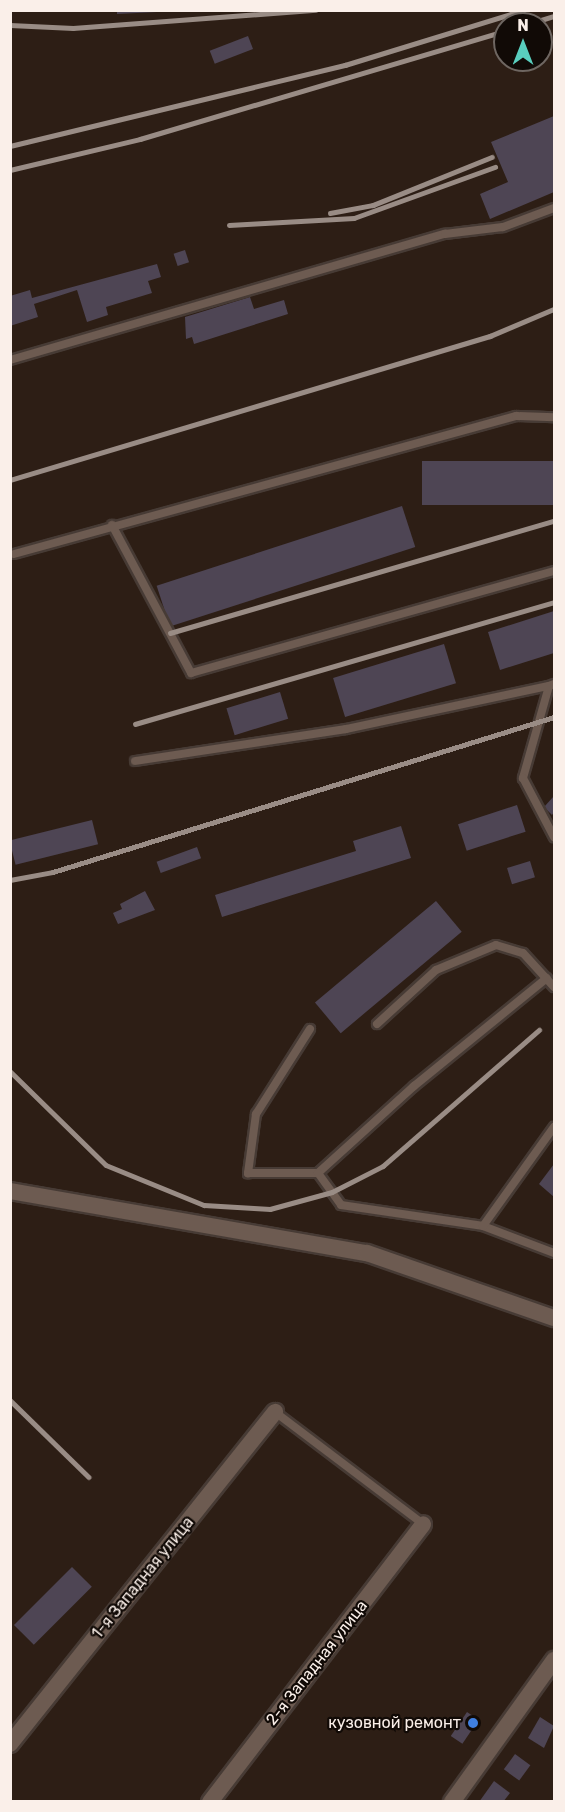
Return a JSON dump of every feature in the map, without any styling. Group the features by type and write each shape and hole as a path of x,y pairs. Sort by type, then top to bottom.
{"street":[{"path":"10,1191 368,1253 555,1318"},
{"name":"1-я Западная улица","path":"10,1744 275,1412"},
{"name":"2-я Западная улица","path":"210,1802 423,1524"},
{"path":"452,1802 555,1660"}],"lane":[{"path":"10,360 445,234 503,227 555,208"},
{"path":"14,554 112,525 516,416 555,417"},
{"path":"112,525 191,673 555,571"},
{"path":"135,761 346,729 552,685 523,778 555,837"},
{"path":"376,1024 435,970 496,945 523,953 555,987"},
{"path":"310,1029 256,1114 248,1173 318,1173 414,1086 547,978"},
{"path":"483,1226 555,1127"},
{"path":"318,1173 341,1204 483,1226 555,1253"},
{"path":"275,1412 423,1524"}],"building":[{"path":"117,10 157,10 157,12 117,14"},
{"path":"248,36 253,49 215,64 210,51"},
{"path":"554,116 554,192 490,219 480,194 508,182 491,142"},
{"path":"185,250 189,262 178,266 174,254"},
{"path":"157,264 161,277 148,281 152,293 106,307 108,315 87,322 77,290 34,304 38,317 10,326 10,296 30,290 32,298"},
{"path":"250,297 254,309 284,300 288,314 194,344 192,337 186,339 185,317"},
{"path":"422,461 554,461 554,505 422,505"},
{"path":"402,506 415,547 170,627 157,586"},
{"path":"554,611 554,653 500,670 488,632"},
{"path":"444,644 456,683 345,717 333,678"},
{"path":"280,692 288,719 235,735 226,708"},
{"path":"554,796 554,812 552,815 544,807"},
{"path":"517,805 526,832 467,851 458,824"},
{"path":"92,820 98,844 16,865 10,840"},
{"path":"401,826 411,858 222,917 215,895 356,851 353,841"},
{"path":"197,847 201,858 161,873 157,862"},
{"path":"530,861 535,877 512,884 507,868"},
{"path":"145,891 155,910 118,924 113,913 122,909 120,904"},
{"path":"436,901 462,932 341,1033 315,1003"},
{"path":"554,1164 554,1197 539,1184"},
{"path":"72,1567 92,1587 34,1645 14,1625"},
{"path":"467,1712 479,1720 462,1744 451,1736"},
{"path":"540,1717 554,1726 544,1748 528,1738"},
{"path":"515,1754 530,1765 519,1781 504,1769"},
{"path":"494,1781 510,1793 503,1802 479,1802"}],"railway":[{"path":"10,25 73,28 315,10"},
{"path":"10,146 345,65 524,10"},
{"path":"10,170 140,139 493,35"},
{"path":"330,213 373,205 492,157"},
{"path":"229,225 354,218 495,167"},
{"path":"10,480 490,336 554,309"},
{"path":"170,633 554,521"},
{"path":"135,724 554,602"},
{"path":"10,880 53,872 554,717"},
{"path":"10,1071 106,1165 204,1205 270,1209 332,1192 383,1166 539,1030"},
{"path":"10,1400 89,1477"}],"place":[{"name":"кузовной ремонт","path":"473,1723"}]}
